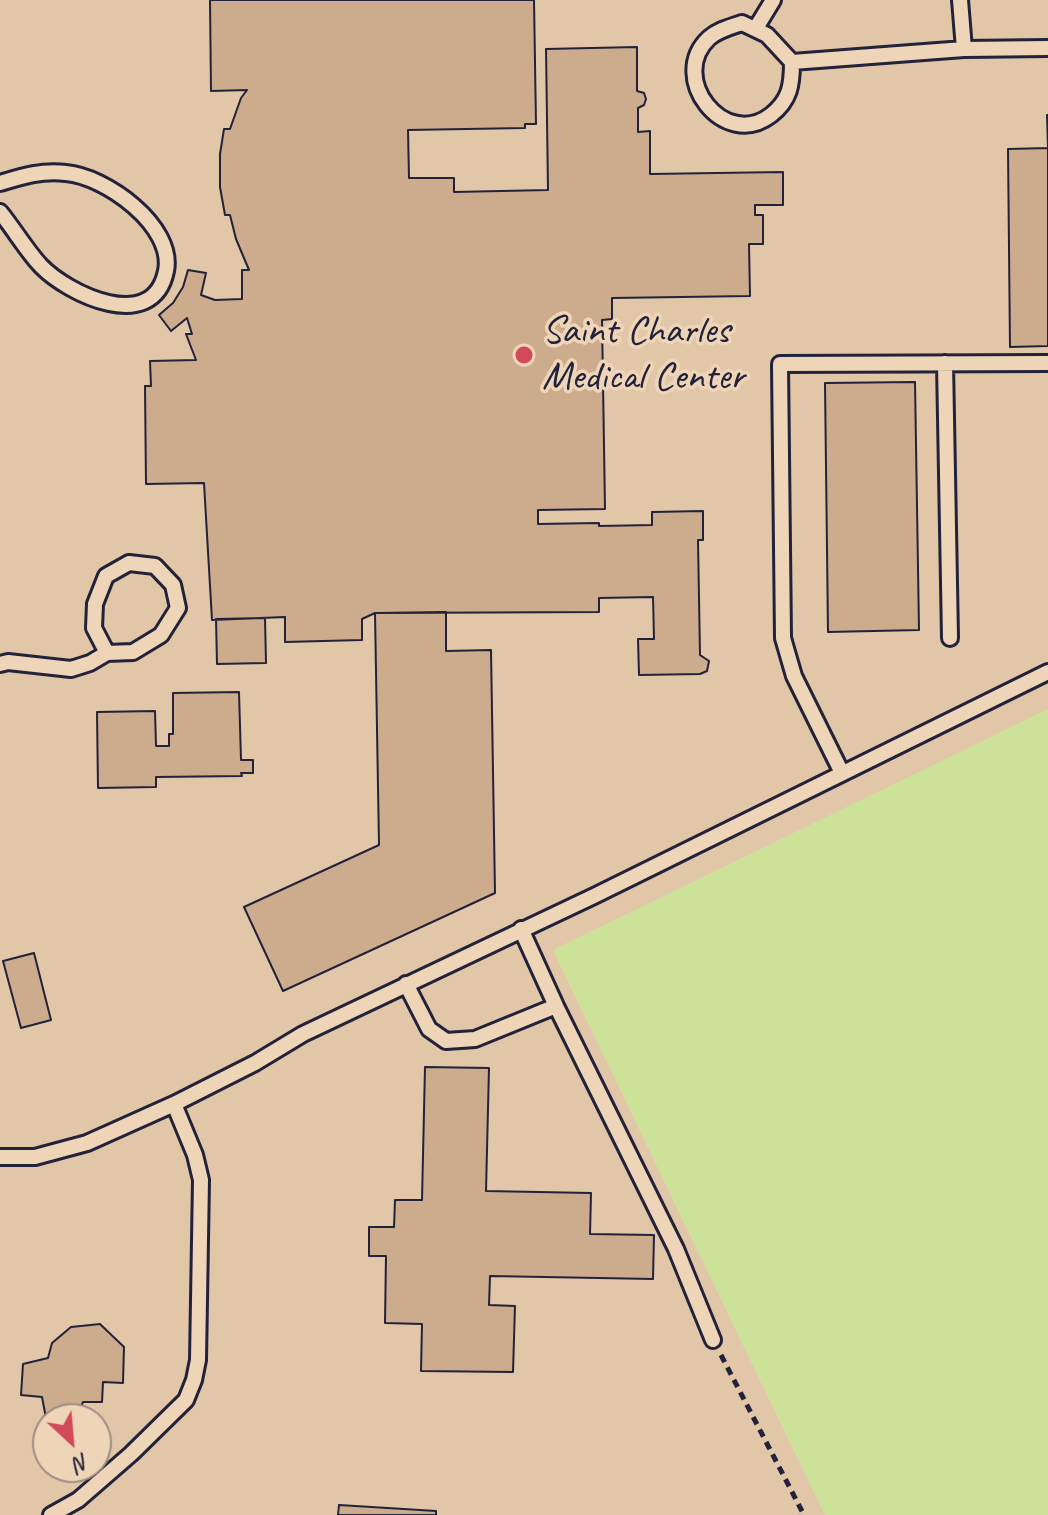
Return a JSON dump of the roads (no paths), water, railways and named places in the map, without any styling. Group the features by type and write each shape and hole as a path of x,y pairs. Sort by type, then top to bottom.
{"lane":[{"path":"756,28 773,0"},
{"path":"960,0 964,49"},
{"path":"742,23 756,28 782,49 792,62 792,85 784,105 763,121 745,126 726,122 709,111 697,91 694,70 699,50 722,29 742,23"},
{"path":"792,62 964,49 1048,48"},
{"path":"0,183 38,171 91,178 151,221 165,250 166,271 156,293 134,306 109,304 76,292 42,267 0,212"},
{"path":"945,363 950,638"},
{"path":"842,773 794,676 783,638 780,364 1048,363"},
{"path":"3,661 71,669 107,653 133,652 161,635 178,608 173,585 155,566 129,563 106,576 95,604 94,628 107,653"},
{"path":"0,1157 35,1157 87,1143 174,1104 255,1063 303,1034 594,896 1048,672"},
{"path":"521,929 676,1249 713,1340"},
{"path":"406,984 429,1029 446,1041 475,1039 556,1006"},
{"path":"51,1515 78,1500 131,1454 186,1400 194,1380 198,1360 201,1180 195,1155 174,1104"}],"place":[{"name":"Saint Charles Medical Center","path":"524,355"}]}
